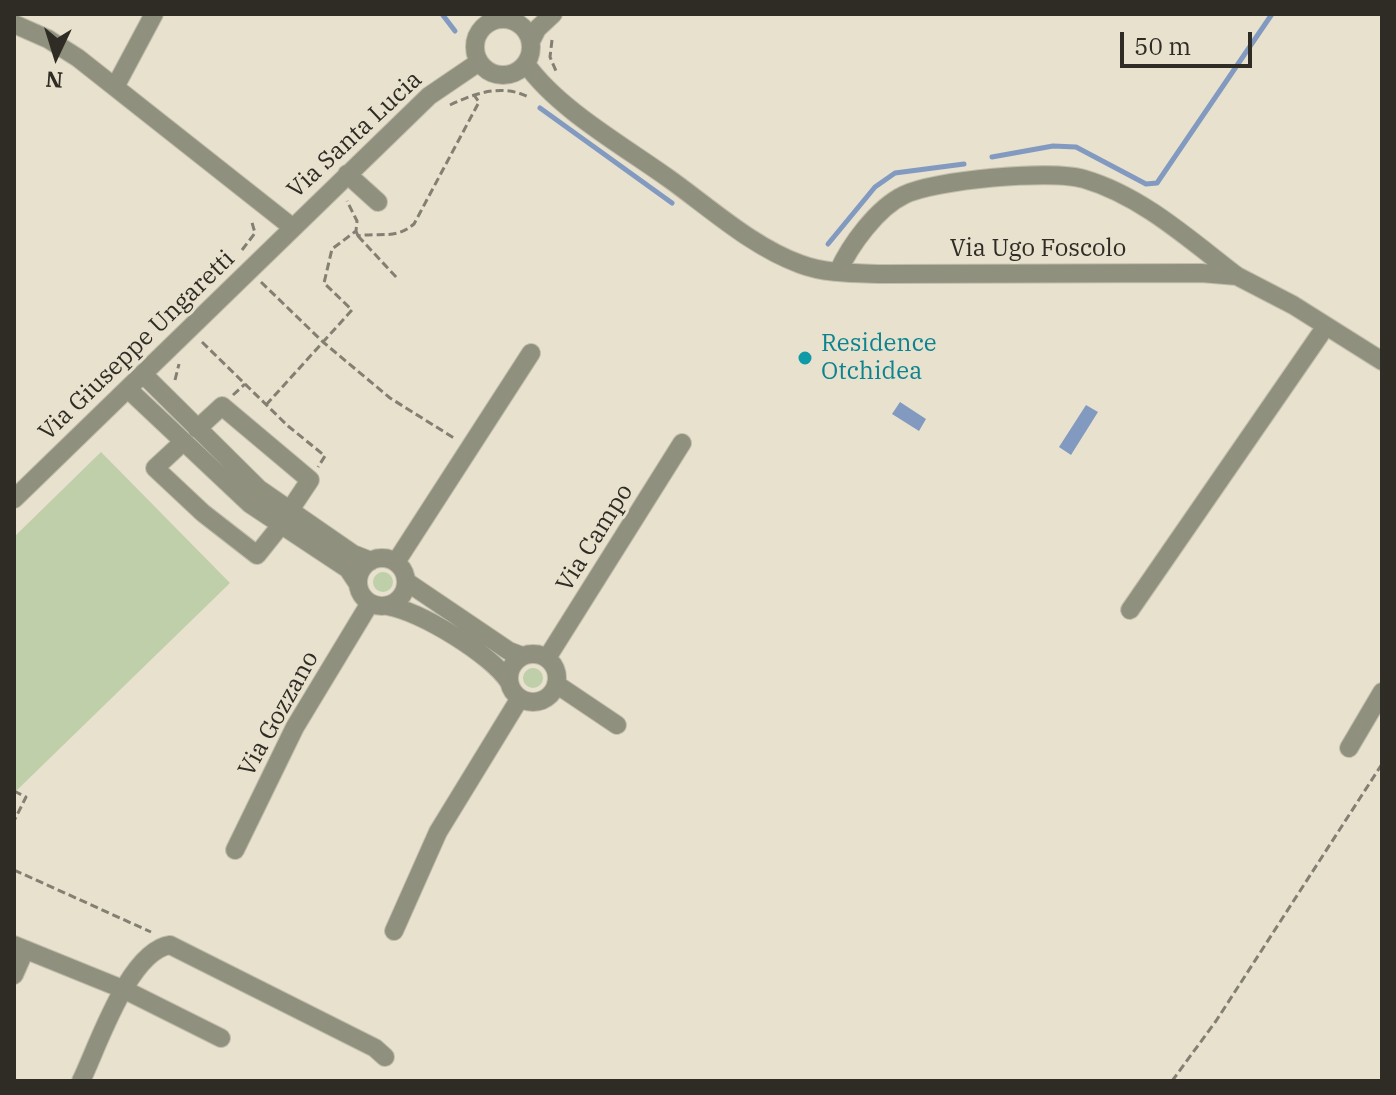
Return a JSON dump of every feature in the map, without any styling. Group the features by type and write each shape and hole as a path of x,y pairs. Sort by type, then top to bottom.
{"street":[{"path":"115,87 154,14"},
{"path":"531,41 514,16 478,20 476,39 479,62 493,73 502,75 519,70 526,64 537,29 553,14"},
{"name":"Via Santa Lucia","path":"14,24 48,39 115,87 292,227 429,96 479,62"},
{"name":"Via Ugo Foscolo","path":"526,64 548,90 766,248 801,265 838,272 1201,273 1237,276"},
{"path":"347,174 378,202"},
{"name":"Via Ugo Foscolo","path":"838,272 845,257 887,206 907,193 979,179 1038,174 1082,178 1121,194 1162,219 1237,276 1382,361"},
{"name":"Via Giuseppe Ungaretti","path":"14,499 129,390 292,227"},
{"path":"1130,610 1326,326"},
{"path":"396,562 531,353"},
{"path":"144,375 286,518 348,569 358,584 379,604 411,610 491,663 520,698 536,702 544,699 556,684 556,672 547,658 535,653 522,656 511,667 509,682"},
{"path":"129,390 250,504 286,518 371,561"},
{"path":"183,442 155,468 203,513 257,555 310,480 222,406 197,429"},
{"name":"Via Campo","path":"547,658 682,443"},
{"path":"358,584 361,570 371,561 383,558 396,562 407,582 509,651 522,656"},
{"path":"379,604 403,594 407,582"},
{"name":"Via Gozzano","path":"235,850 295,727 379,604"},
{"path":"556,684 617,725"},
{"path":"1349,748 1382,692"},
{"path":"394,931 438,832 520,698"},
{"path":"81,1081 134,970 158,947 170,945 375,1048 385,1057"},
{"path":"14,975 20,948 125,990 221,1038"}],"path":[{"path":"553,37 550,57 559,79"},
{"path":"465,98 500,90 521,93 537,102"},
{"path":"266,405 352,310 324,283 332,249 357,234 389,237 402,234 414,224 479,102 474,94"},
{"path":"347,201 357,221 357,234 397,278"},
{"path":"253,293 263,283 323,342 390,398 468,447"},
{"path":"212,332 202,342 266,405 325,456 310,480"},
{"path":"178,386 175,378 179,364"},
{"path":"1172,1081 1216,1021 1382,764"},
{"path":"14,791 26,797 14,821"},
{"path":"14,870 156,934 164,946"}],"green space":[{"path":"101,452 230,583 15,792 14,537"},
{"path":"383,572 390,575 393,582 390,589 383,592 376,589 373,582 376,575"},
{"path":"529,668 537,668 543,678 537,688 529,688 523,682 523,674"}],"water":[{"path":"900,402 926,419 919,431 892,414"},
{"path":"1086,405 1098,412 1071,455 1059,447"}],"waterway":[{"path":"442,14 455,31"},
{"path":"992,157 1053,146 1076,147 1146,184 1157,183 1272,14"},
{"path":"540,108 672,203"},
{"path":"828,244 875,187 895,173 964,164"}],"place":[{"name":"Residence Otchidea","path":"805,358"}]}
